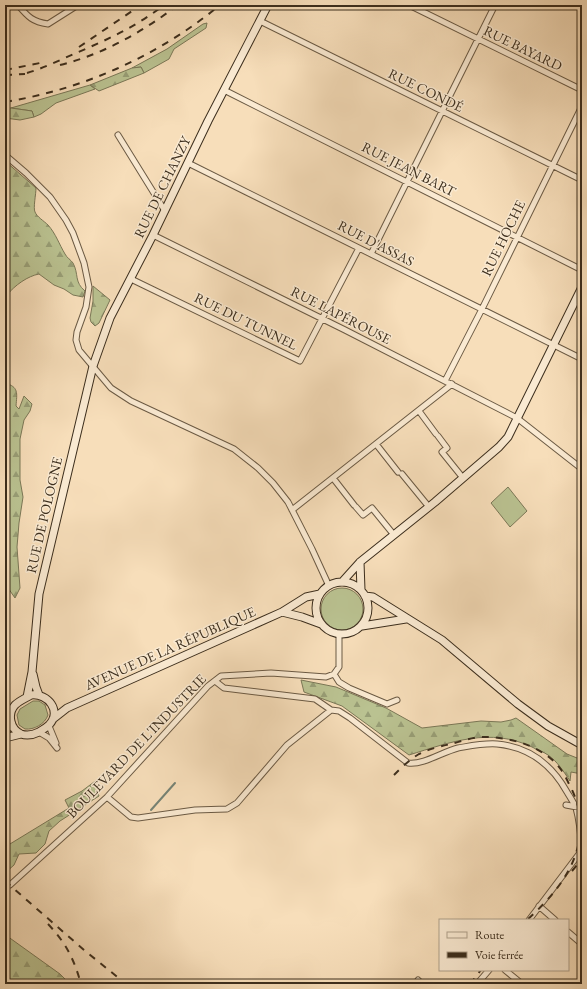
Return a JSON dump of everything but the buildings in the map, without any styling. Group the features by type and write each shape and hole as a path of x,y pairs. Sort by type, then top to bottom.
{"street":[{"path":"18,5 28,16 38,22 48,24 78,5"},
{"name":"RUE DE CHANZY","path":"93,366 110,318 153,235 224,90 269,5"},
{"name":"RUE BAYARD","path":"409,5 582,90"},
{"path":"371,254 495,5"},
{"name":"RUE CONDÉ","path":"260,21 582,180"},
{"name":"RUE JEAN BART","path":"224,90 582,270"},
{"name":"RUE HOCHE","path":"445,381 582,106"},
{"path":"118,135 164,211"},
{"path":"5,155 50,197 73,233 84,263 89,287 86,307 77,332 76,340 79,350 111,388 131,401 234,449 263,473 288,502 329,586"},
{"name":"RUE D'ASSAS","path":"188,163 582,359"},
{"name":"RUE LAPÉROUSE","path":"153,235 323,319 517,418 582,470"},
{"name":"RUE DU TUNNEL","path":"131,279 300,361 359,248"},
{"path":"342,582 355,586 361,590 368,604 366,619 362,626 347,634 338,634 326,629 321,624 316,609 320,594 329,586 342,582 360,562 429,507 499,448 508,437 582,287"},
{"name":"RUE DE POLOGNE","path":"27,697 32,672 39,594 93,366"},
{"path":"292,510 452,384"},
{"path":"419,411 447,448 442,452 463,478"},
{"path":"376,444 429,507"},
{"path":"333,478 363,515 372,508 394,534"},
{"path":"360,562 361,590"},
{"name":"AVENUE DE LA RÉPUBLIQUE","path":"51,722 67,708 115,688 282,612 306,597 320,594"},
{"path":"365,596 373,597 406,619 442,640 518,704 548,726 582,745"},
{"path":"282,612 321,624"},
{"path":"362,626 406,619"},
{"path":"338,634 339,667 334,674 339,682 349,688 387,704 397,700"},
{"name":"RUE DE POLOGNE","path":"32,672 39,695"},
{"name":"BOULEVARD DE L'INDUSTRIE","path":"5,887 10,885 47,853 107,797 208,686 221,676 271,673 326,676 334,674"},
{"path":"215,681 218,685 224,688 315,699 331,710 339,711 350,718 408,763 419,763 456,749 485,744 497,744 527,751 551,768 561,781 575,807 580,824 582,850 530,919"},
{"path":"39,732 49,738 58,748 51,722 54,711 52,705 46,698 39,695 31,695 18,702 10,714 11,723 14,729 21,734 28,736 39,732 51,722"},
{"path":"52,705 67,708"},
{"path":"107,797 131,816 138,818 196,810 227,808 237,803 287,745 331,710"},
{"path":"5,732 11,723"},
{"path":"5,738 21,734"},
{"path":"566,805 582,808"},
{"path":"539,906 554,919"},
{"path":"569,933 582,944"},
{"path":"477,984 488,971"},
{"path":"506,971 522,984"}],"green space":[{"path":"207,23 206,28 174,49 169,59 144,73 141,67 132,68 167,49 203,24"},
{"path":"141,67 144,73 99,91 90,85 132,68"},
{"path":"90,85 95,89 56,103 41,114 34,117 32,111 11,108"},
{"path":"5,108 32,111 34,117 20,120 5,118"},
{"path":"5,161 36,188 34,210 37,216 51,228 66,255 73,263 79,284 85,291 83,297 73,295 54,285 39,274 30,277 5,295"},
{"path":"93,286 110,300 99,323 95,326 91,322 90,318 93,301"},
{"path":"5,383 13,386 15,389 17,394 16,406 19,409 24,396 32,404 30,411 24,420 20,439 20,480 23,497 17,547 20,588 15,598 6,585 5,571"},
{"path":"508,487 527,511 510,527 491,503"},
{"path":"342,588 357,594 363,609 357,624 342,630 327,624 321,609 327,594"},
{"path":"301,680 336,687 386,708 422,728 481,721 501,722 516,718 567,754 582,760 582,774 571,772 570,781 563,770 551,757 532,747 516,741 501,738 486,737 455,741 409,755 342,706 304,692"},
{"path":"33,701 39,701 45,705 48,715 39,726 25,729 19,725 17,715 20,709"},
{"path":"98,779 96,787 99,796 60,821 49,831 45,844 36,853 19,854 14,865 5,873 5,847 69,808 65,800 82,791"},
{"path":"5,936 60,974 70,984 5,984"}],"waterway":[{"path":"151,810 175,783"}],"railway":[{"path":"79,47 141,5"},
{"path":"27,73 52,64 110,38 143,20 164,5"},
{"path":"60,65 92,55 122,41 151,24 178,5"},
{"path":"5,102 63,89 119,68 146,55 171,40 220,5"},
{"path":"5,70 40,63"},
{"path":"5,75 25,74"},
{"path":"394,775 409,761 423,752 480,737 495,737 517,741 538,750 555,763 564,774 576,799 580,814 580,838 575,857 565,877 551,896 528,919"},
{"path":"572,871 582,859"},
{"path":"5,881 84,950 126,984"},
{"path":"48,924 69,952 81,984"},
{"path":"470,984 480,971"}]}
